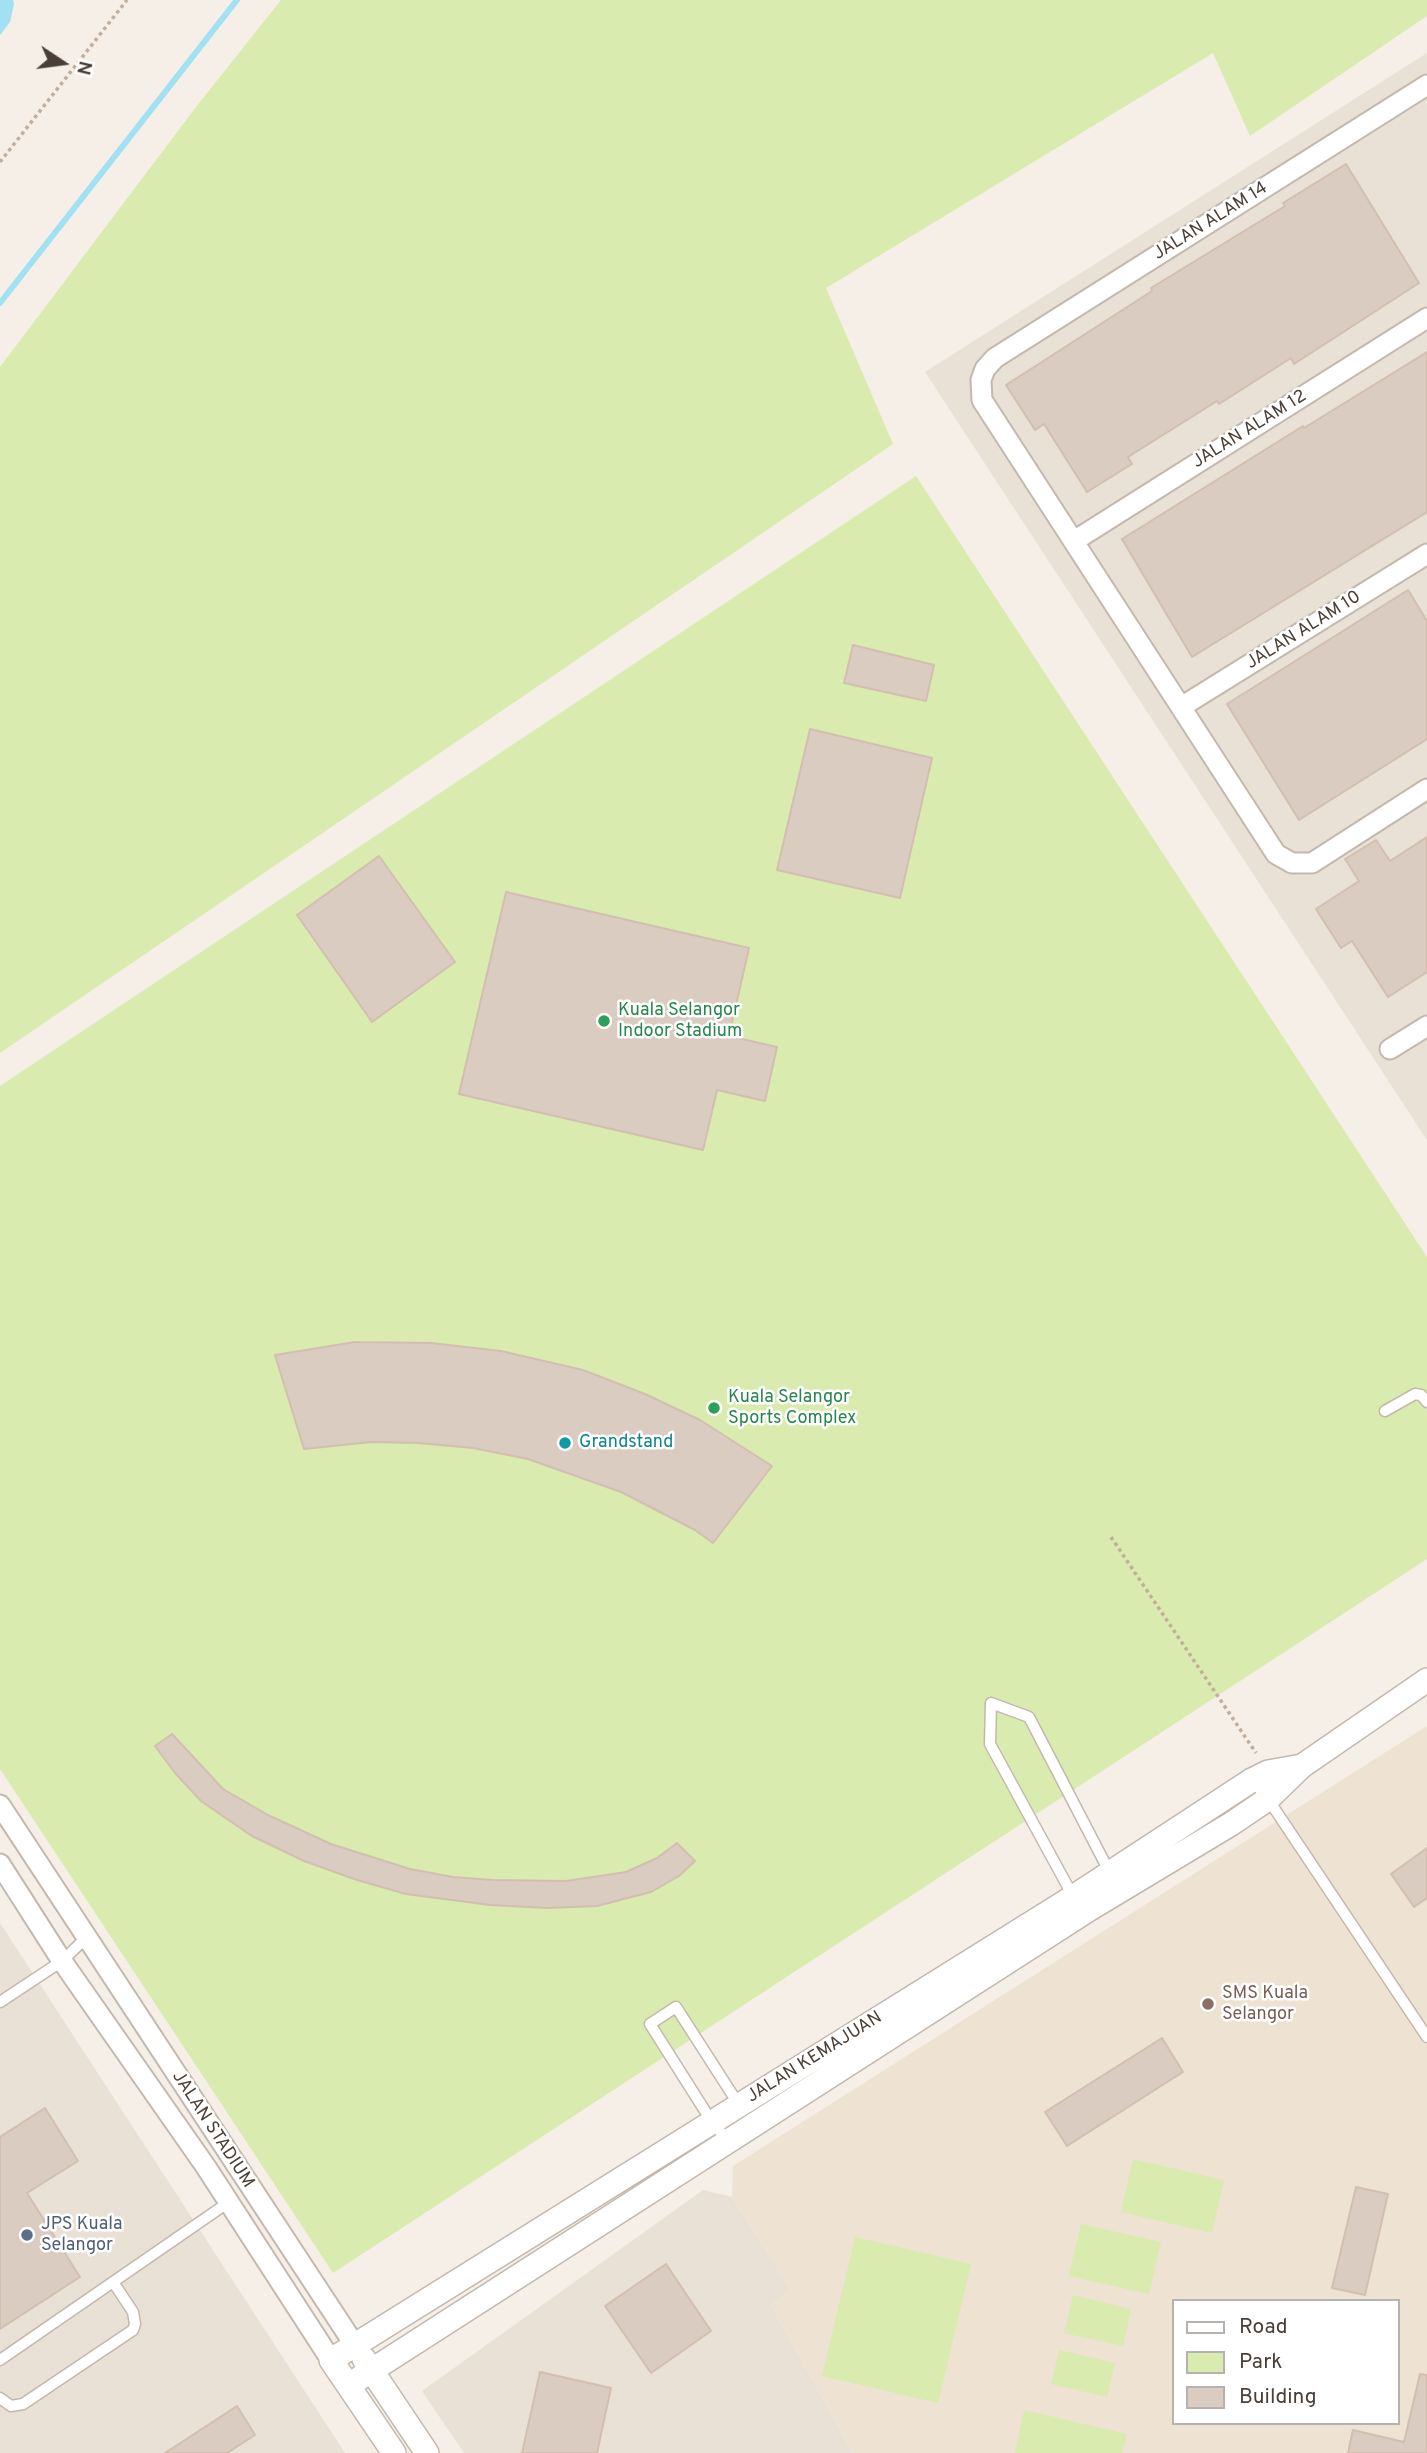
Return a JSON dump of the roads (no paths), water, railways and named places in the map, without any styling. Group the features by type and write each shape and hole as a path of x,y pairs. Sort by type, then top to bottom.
{"street":[{"name":"JALAN ALAM 14","path":"1074,541 982,400 981,380 985,369 995,358 1427,85"},
{"name":"JALAN ALAM 12","path":"1074,541 1427,318"},
{"path":"1074,541 1276,854 1292,863 1312,863 1427,789"},
{"name":"JALAN ALAM 10","path":"1181,708 1427,554"},
{"path":"1390,1049 1427,1026"},
{"name":"JALAN KEMAJUAN","path":"331,2360 739,2105 1115,1882 1268,1799 1302,1766 1427,1680"},
{"name":"JALAN KEMAJUAN","path":"1115,1882 1260,1776 1302,1766"},
{"name":"JALAN STADIUM","path":"0,1805 427,2453"},
{"name":"JALAN STADIUM","path":"0,1864 62,1961 229,2202 394,2453"},
{"name":"JALAN KEMAJUAN","path":"349,2385 751,2127 1080,1904"}],"lane":[{"path":"1385,1411 1415,1394 1421,1395 1427,1402"},
{"path":"1080,1904 990,1744 990,1703 1030,1717 1115,1882"},
{"path":"1260,1776 1268,1799 1427,2037"},
{"path":"0,2002 62,1961 87,1937"},
{"path":"728,2142 712,2122 650,2024 677,2007 751,2127"},
{"path":"0,2360 229,2202"},
{"path":"0,2398 11,2406 23,2404 133,2330 133,2312 113,2282"}],"water":[{"path":"0,0 13,0 14,4 10,22 0,35"}],"waterway":[{"path":"0,303 237,0"}],"place":[{"name":"Kuala Selangor Indoor Stadium","path":"604,1021"},
{"name":"Kuala Selangor Sports Complex","path":"714,1408"},
{"name":"Grandstand","path":"565,1443"},
{"name":"SMS Kuala Selangor","path":"1208,2004"},
{"name":"JPS Kuala Selangor","path":"27,2235"}]}
